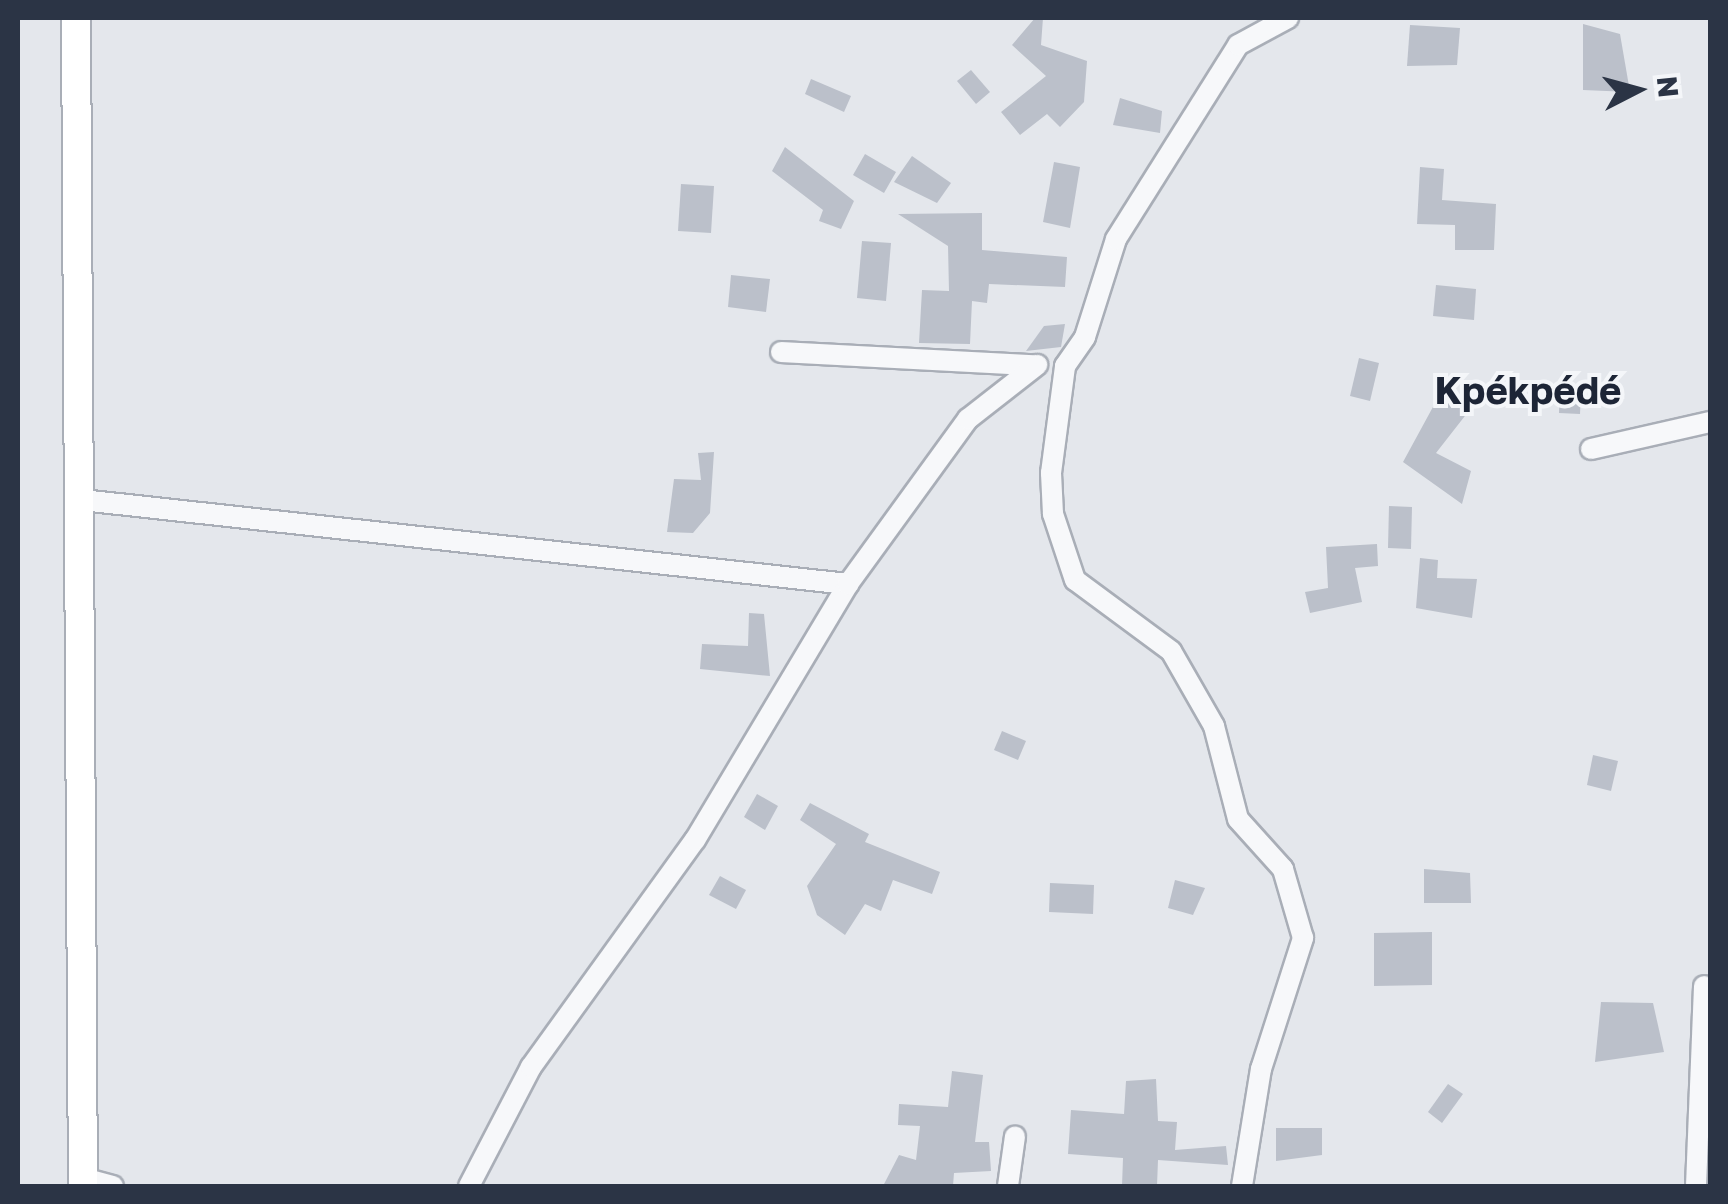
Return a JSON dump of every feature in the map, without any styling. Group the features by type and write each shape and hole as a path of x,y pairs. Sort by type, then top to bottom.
{"street":[{"path":"76,18 82,500 83,1182 114,1186"},
{"path":"1242,1186 1261,1069 1303,938 1283,870 1238,819 1214,726 1171,650 1092,601 1060,548 1051,473 1065,366 1085,337 1116,239 1238,45 1288,18"},
{"path":"782,352 1065,366"},
{"path":"469,1186 531,1068 696,840 848,584 968,419 1037,365"},
{"path":"1590,449 1710,422"},
{"path":"82,500 848,584"},
{"path":"1696,1186 1704,986"},
{"path":"1008,1186 1015,1136"}],"building":[{"path":"1035,18 1043,18 1041,45 1087,61 1084,102 1060,127 1047,114 1020,135 1001,112 1046,76 1012,45"},
{"path":"1583,24 1620,34 1630,92 1583,90"},
{"path":"1410,25 1460,28 1457,65 1407,66"},
{"path":"971,70 990,92 976,104 957,81"},
{"path":"811,79 851,96 844,112 805,94"},
{"path":"1120,98 1162,111 1160,133 1113,125"},
{"path":"785,147 854,201 841,229 819,221 823,210 772,171"},
{"path":"865,154 896,172 884,193 853,175"},
{"path":"912,156 951,183 937,203 894,182"},
{"path":"1054,162 1080,167 1070,228 1043,222"},
{"path":"1420,167 1444,169 1442,200 1496,204 1494,250 1455,250 1455,225 1417,224"},
{"path":"681,184 714,186 711,233 678,231"},
{"path":"982,213 982,250 1067,257 1065,287 989,284 987,303 972,301 970,344 919,343 922,290 949,291 948,246 898,214"},
{"path":"862,241 891,243 886,301 857,298"},
{"path":"731,275 770,279 766,312 728,307"},
{"path":"1436,285 1476,289 1474,320 1433,316"},
{"path":"1065,324 1061,347 1026,351 1044,326"},
{"path":"1359,358 1379,363 1370,401 1350,396"},
{"path":"1560,389 1581,391 1580,414 1559,413"},
{"path":"1440,394 1468,412 1436,453 1471,471 1462,504 1403,462"},
{"path":"714,452 710,513 693,533 667,532 674,479 701,480 698,453"},
{"path":"1389,506 1412,507 1411,549 1388,548"},
{"path":"1377,544 1378,566 1355,568 1362,602 1310,613 1305,592 1328,588 1326,547"},
{"path":"1420,558 1438,560 1437,578 1477,579 1472,618 1416,608"},
{"path":"749,613 764,614 770,676 700,669 702,644 748,646"},
{"path":"1002,731 1026,741 1018,760 994,750"},
{"path":"1593,755 1618,761 1611,791 1587,785"},
{"path":"757,794 778,806 765,830 744,817"},
{"path":"810,803 869,834 865,842 940,872 932,894 893,880 881,911 865,904 845,935 817,915 807,886 836,844 800,820"},
{"path":"1424,869 1470,873 1471,903 1424,903"},
{"path":"720,876 746,890 736,909 709,895"},
{"path":"1175,880 1205,888 1193,915 1168,908"},
{"path":"1050,883 1094,885 1093,914 1049,912"},
{"path":"1432,932 1432,985 1374,986 1374,933"},
{"path":"1601,1002 1653,1003 1664,1052 1595,1062"},
{"path":"952,1071 983,1075 975,1142 989,1142 991,1171 954,1173 953,1186 883,1186 899,1155 916,1160 920,1126 898,1125 899,1104 948,1107"},
{"path":"1156,1079 1158,1121 1177,1122 1175,1150 1226,1146 1228,1165 1158,1160 1157,1186 1122,1186 1123,1158 1068,1154 1071,1110 1124,1114 1126,1081"},
{"path":"1448,1084 1463,1094 1442,1123 1428,1112"},
{"path":"1276,1128 1322,1128 1322,1155 1276,1161"}],"district":[{"name":"Kpékpédé","path":"1528,390"}]}
